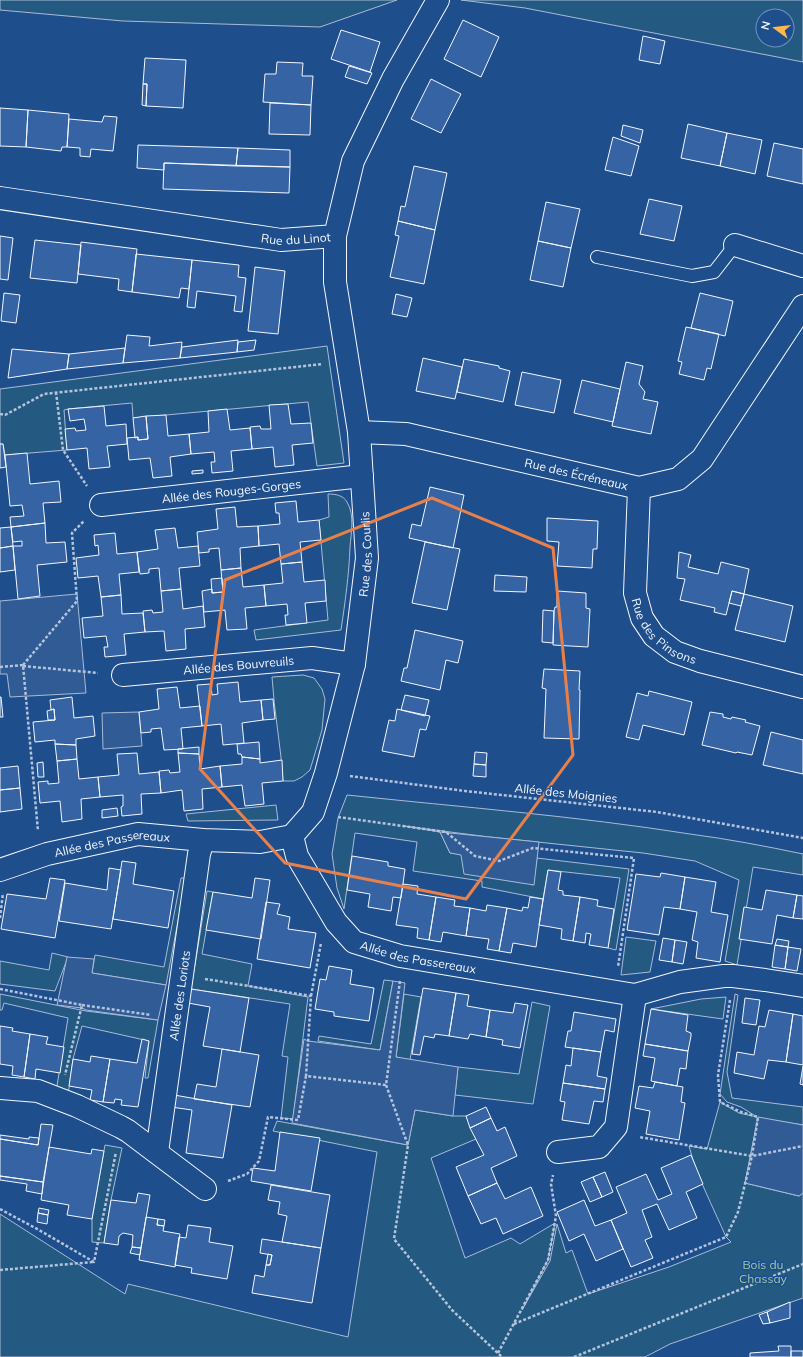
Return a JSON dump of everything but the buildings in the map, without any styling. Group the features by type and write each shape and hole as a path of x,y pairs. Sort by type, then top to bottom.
{"street":[{"name":"Rue du Linot","path":"0,198 281,240 335,236 353,161 393,79 438,0"},
{"name":"Rue des Courlis","path":"292,836 311,814 326,773 354,664 368,558 359,432 335,282 335,236"},
{"path":"735,245 803,266"},
{"name":"Rue des Écréneaux","path":"359,432 406,434 639,488 678,479 702,459 803,306"},
{"name":"Allée des Rouges-Gorges","path":"101,505 362,476"},
{"name":"Rue des Pinsons","path":"639,488 635,593 642,618 654,636 675,652 700,661 803,687"},
{"name":"Allée des Bouvreuils","path":"123,675 312,658 354,664"},
{"name":"Allée des Passereaux","path":"0,870 40,856 138,834 203,840 260,842 292,836 297,856 336,922 354,942 404,957 624,993 680,982 733,976 803,986"},
{"name":"Allée des Loriots","path":"157,1152 199,854 203,840"},
{"path":"558,1152 599,1147 616,1127 624,993"},
{"path":"0,1088 38,1091 77,1106 121,1127 157,1152 205,1189"}],"lane":[{"path":"597,258 692,276 714,272 735,245"}],"path":[{"path":"0,414 5,415 44,394 56,392 347,361"},
{"path":"40,856 23,666 77,601 72,533 101,505 63,450 56,392"},
{"path":"0,667 23,666 123,675"},
{"name":"Allée des Moignies","path":"326,773 465,791 657,812 803,838"},
{"path":"311,814 446,832 475,856 499,861 533,848 634,858 624,993"},
{"path":"205,1189 247,1174 259,1161 268,1117 298,1120 306,1076 311,996 323,935 336,922"},
{"path":"404,957 394,1015 386,1085 408,1145 394,1239 452,1310 502,1357"},
{"path":"182,975 311,996"},
{"path":"514,1324 726,1237 738,1212 752,1156 758,1117 741,1112 720,1102 718,1075 733,976"},
{"path":"0,989 82,1005 176,1018"},
{"path":"59,1099 82,1005"},
{"path":"306,1076 386,1085"},
{"path":"94,1262 121,1127"},
{"path":"612,1132 752,1156 803,1146"},
{"path":"498,1353 548,1260 556,1216 551,1184 558,1152"},
{"path":"0,1209 94,1262"},
{"path":"0,1270 94,1262"},
{"path":"574,1357 803,1264"}],"highlighted area":[{"path":"432,498 553,548 573,755 466,899 285,863 200,769 225,580"}],"green space":[{"path":"0,0 397,0 320,27 123,21 0,10"},
{"path":"461,0 803,0 803,62 525,8"},
{"path":"327,346 344,463 317,466 308,402 133,418 132,403 68,409 64,410 67,450 5,455 3,444 0,444 0,389"},
{"path":"328,494 339,495 347,502 352,518 348,578 341,630 256,640 254,630 328,620 319,520 329,517"},
{"path":"303,675 314,678 322,689 325,699 322,730 310,770 302,777 294,781 283,781 272,677"},
{"path":"347,795 604,822 746,843 803,854 803,875 753,867 737,965 725,961 739,880 695,861 643,853 489,837 404,826 440,832 450,853 461,854 533,885 537,858 629,869 616,950 608,948 620,878 548,870 543,899 482,887 482,881 413,871 417,842 355,833 344,909 337,888 332,854 338,818"},
{"path":"276,805 278,820 188,821 186,814"},
{"path":"181,878 186,878 166,985 92,973 95,955 164,967"},
{"path":"207,891 213,892 202,954 252,964 248,986 308,997 293,1119 281,1118 288,1057 282,1056 290,1004 191,989"},
{"path":"626,937 656,941 650,972 621,975"},
{"path":"52,953 68,957 55,991 0,984 0,961 49,970"},
{"path":"384,980 393,981 380,1050 318,1041 319,1036 371,1044"},
{"path":"0,994 86,1011 158,1020 148,1078 145,1078 149,1041 82,1026 73,1059 67,1102 55,1098 68,1018 4,1003 2,1010 0,1010"},
{"path":"404,994 421,997 410,1060 396,1057"},
{"name":"Bois du Chassay","path":"735,994 738,995 727,1072 732,1098 803,1107 803,1125 758,1118 745,1183 799,1196 803,1193 803,1298 670,1344 645,1357 0,1357 0,1214 125,1294 128,1284 348,1337 377,1152 273,1131 277,1121 408,1145 415,1110 453,1116 466,1116 476,1139 431,1158 465,1258 511,1238 520,1244 555,1223 548,1260 522,1310 550,1261 557,1224 566,1253 572,1250 588,1294 669,1267 731,1242 726,1237 706,1192 696,1169 689,1146 707,1149 720,1102 739,1113 757,1117 741,1107 727,1102 720,1094"},
{"path":"726,997 723,1019 651,1009 701,999"},
{"path":"532,1002 550,1006 533,1104 455,1095 458,1067 519,1074"},
{"path":"105,1145 122,1148 104,1243 92,1242 92,1219"}],"shaded area":[{"path":"77,594 86,693 10,697 7,674 0,674 0,601"},
{"path":"139,712 142,746 103,749 102,713"},
{"path":"440,832 539,842 534,885 464,874 461,855 450,853"},
{"path":"67,957 94,959 92,973 166,985 158,1020 57,1005"},
{"path":"393,981 405,983 396,1057 458,1067 453,1116 415,1110 408,1145 292,1123 304,1039 308,1041 380,1050"},
{"path":"758,1117 803,1125 803,1193 799,1196 745,1183"}]}
